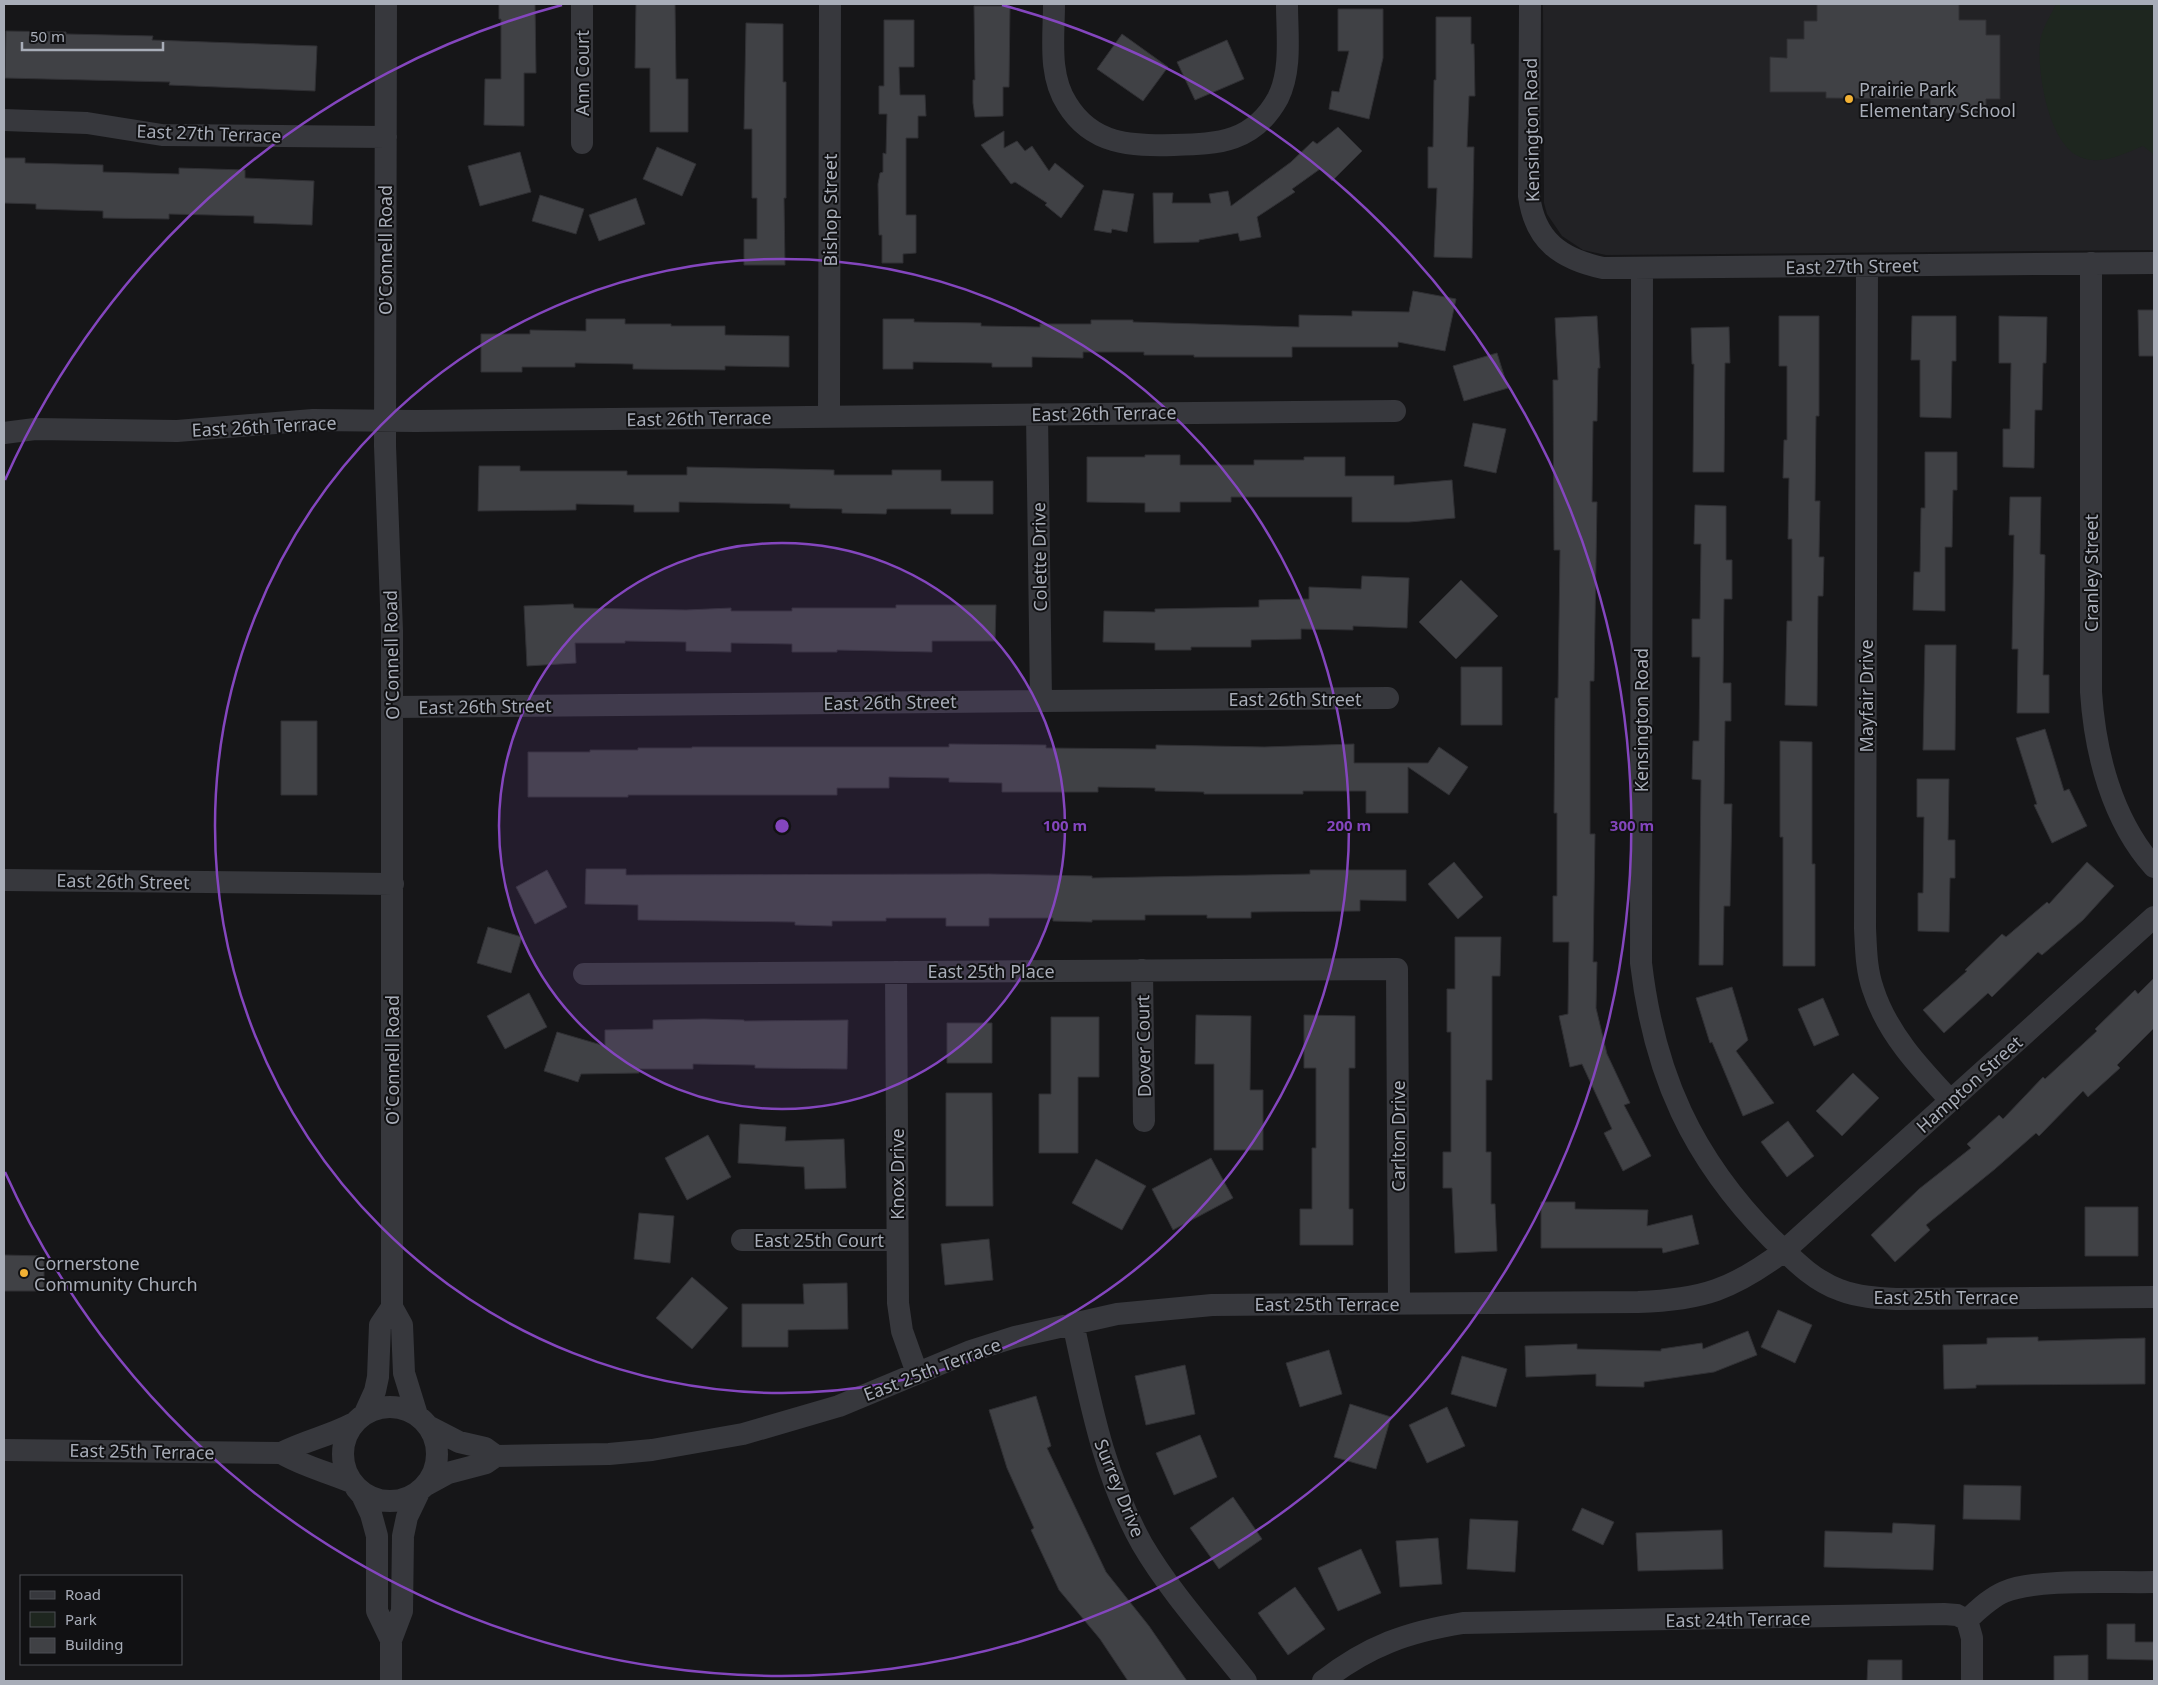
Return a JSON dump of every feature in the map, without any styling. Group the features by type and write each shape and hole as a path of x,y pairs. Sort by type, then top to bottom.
{"street":[{"name":"O'Connell Road","path":"386,4 385,421 392,631 392,1307 402,1325 404,1372 423,1421"},
{"name":"Ann Court","path":"582,4 582,143"},
{"name":"Bishop Street","path":"829,416 830,4"},
{"path":"1054,4 1054,64 1058,85 1066,104 1079,120 1094,132 1130,145 1213,144 1233,139 1252,128 1267,114 1278,97 1285,78 1288,4"},
{"name":"Kensington Road","path":"1530,4 1529,196 1538,227 1555,248"},
{"name":"East 27th Terrace","path":"4,120 87,122 162,135 386,137"},
{"name":"East 27th Street","path":"1555,248 1569,258 1587,265 1603,268 2154,263"},
{"name":"Cranley Street","path":"2091,264 2092,719 2097,747 2114,800 2135,840 2154,867"},
{"name":"Mayfair Drive","path":"1867,266 1865,928 1867,961 1872,988 1883,1016 1914,1062 1950,1101"},
{"name":"Kensington Road","path":"1642,268 1641,963 1645,993 1650,1023 1666,1077 1696,1141 1717,1174 1739,1203 1784,1251"},
{"name":"East 26th Terrace","path":"4,433 34,429 177,431 314,420 385,421 1395,411"},
{"name":"Colette Drive","path":"1037,414 1041,701"},
{"name":"East 26th Street","path":"392,707 1388,698"},
{"name":"East 26th Street","path":"4,880 393,884"},
{"name":"Hampton Street","path":"1784,1251 2154,917"},
{"name":"East 25th Place","path":"584,974 1397,969"},
{"name":"Carlton Drive","path":"1397,969 1399,1303"},
{"name":"Dover Court","path":"1142,970 1144,1120"},
{"name":"Knox Drive","path":"896,972 898,1303 902,1331 917,1373"},
{"name":"East 25th Court","path":"742,1240 897,1240"},
{"name":"East 25th Terrace","path":"423,1488 448,1473 486,1462 496,1456 565,1457 609,1454 698,1443 743,1434 819,1412 868,1395 917,1373 1015,1337 1117,1314 1212,1305 1662,1302 1709,1294 1733,1284 1754,1273 1784,1251 1799,1266 1816,1278 1839,1290 1864,1297 1906,1299 2154,1297"},
{"name":"O'Connell Road","path":"359,1419 375,1391 378,1377 380,1325 392,1307"},
{"name":"Surrey Drive","path":"1073,1323 1097,1433 1110,1476 1127,1515 1143,1545 1166,1580 1246,1681"},
{"path":"390,1681 391,1640 402,1611 402,1562 407,1517 434,1471 437,1453 436,1443 423,1421 405,1409 391,1406 378,1408 359,1419 345,1438 342,1453 344,1468 372,1514 377,1536 377,1611 391,1640"},
{"name":"East 25th Terrace","path":"4,1450 280,1453 297,1444 324,1437 359,1419"},
{"name":"East 25th Terrace","path":"423,1421 459,1442 485,1448 496,1456"},
{"name":"East 25th Terrace","path":"280,1453 295,1462 321,1470 353,1484"},
{"path":"353,1484 375,1499 390,1501 406,1498 423,1488"},
{"path":"1972,1681 1972,1638 1967,1620 2005,1592 2023,1587 2053,1584 2154,1582"},
{"name":"East 24th Terrace","path":"1324,1681 1363,1654 1398,1638 1432,1628 1463,1623 1944,1614 1957,1615 1967,1620"}],"shaded area":[{"name":"Prairie Park Elementary School","path":"1543,4 2154,4 2154,250 1606,255 1583,250 1562,236 1547,214 1544,203"}],"green space":[{"path":"2056,4 2154,4 2154,158 2152,153 2143,146 2104,160 2088,159 2080,157 2069,150 2060,138 2047,106 2043,89 2040,56 2042,33"}],"building":[{"path":"499,4 535,4 536,73 524,73 524,126 484,125 485,79 501,79 501,19 499,19"},
{"path":"636,4 675,4 676,79 688,79 688,132 650,132 650,68 635,68"},
{"path":"1817,4 1959,4 1959,20 1986,20 1986,35 2000,35 2000,99 1986,99 1986,113 1930,113 1930,99 1826,98 1826,92 1770,92 1770,57 1787,58 1787,39 1804,39 1804,21 1817,21"},
{"path":"974,6 1010,6 1009,87 1003,87 1003,116 975,117 973,103 973,80 975,80"},
{"path":"1338,9 1383,9 1383,58 1369,119 1329,109 1332,91 1339,92 1349,51 1338,51"},
{"path":"1436,17 1471,17 1471,44 1474,44 1475,96 1469,96 1467,147 1474,147 1472,258 1434,257 1437,188 1428,188 1428,147 1433,147"},
{"path":"884,20 914,20 914,67 899,67 900,95 925,95 926,116 918,116 918,138 906,138 906,215 916,215 916,253 903,254 903,263 882,263 882,235 879,235 878,184 880,173 883,172 883,153 886,154 887,114 879,114 879,86 884,86"},
{"path":"746,23 783,24 783,82 786,82 785,265 744,265 744,239 757,239 757,198 752,198 752,129 744,129"},
{"path":"6,31 153,36 152,40 317,46 315,91 169,85 170,82 5,78"},
{"path":"1122,34 1168,67 1143,101 1097,69"},
{"path":"1227,40 1244,79 1195,100 1177,62"},
{"path":"1338,127 1362,151 1332,181 1320,169 1292,189 1295,192 1257,217 1261,237 1240,241 1238,233 1199,240 1199,242 1154,243 1153,193 1173,193 1172,203 1211,203 1209,194 1228,191 1231,206 1291,162 1313,141 1317,144"},
{"path":"1004,131 1004,148 1017,141 1025,151 1032,146 1049,171 1055,163 1084,186 1061,218 1045,205 1047,203 1015,182 1011,184 981,145"},
{"path":"657,147 696,164 682,196 643,179"},
{"path":"520,152 531,192 480,206 468,166"},
{"path":"4,158 25,158 25,163 103,165 103,172 179,174 179,168 245,170 245,178 314,181 312,225 254,223 254,216 169,214 169,219 103,218 103,211 36,209 36,204 4,203"},
{"path":"1103,190 1134,194 1127,232 1112,229 1111,233 1094,230"},
{"path":"540,195 584,209 576,234 532,221"},
{"path":"636,198 645,224 599,241 589,215"},
{"path":"1413,291 1456,299 1445,351 1398,342 1398,347 1292,347 1292,357 1194,357 1194,355 1144,355 1144,352 1083,352 1083,358 1032,357 1032,367 992,367 992,363 913,362 913,369 883,369 883,319 914,319 914,322 981,323 981,326 1040,327 1040,324 1091,324 1091,320 1133,320 1133,322 1299,327 1299,315 1352,316 1352,311 1409,312"},
{"path":"2138,310 2154,310 2154,356 2139,356"},
{"path":"1597,316 1600,368 1598,368 1597,421 1593,421 1592,502 1597,502 1594,681 1590,681 1590,834 1595,834 1593,962 1597,962 1596,1008 1607,1054 1630,1103 1624,1105 1651,1156 1623,1171 1604,1133 1612,1129 1582,1064 1570,1067 1559,1016 1568,1014 1569,942 1553,942 1553,896 1557,896 1557,813 1554,813 1555,698 1558,698 1560,550 1554,550 1553,380 1558,380 1555,318"},
{"path":"1779,316 1819,316 1819,416 1816,416 1815,501 1820,501 1819,557 1824,557 1823,596 1818,596 1817,706 1785,705 1787,621 1792,621 1792,539 1788,539 1789,478 1783,478 1784,440 1787,440 1787,366 1779,366"},
{"path":"1912,316 1956,316 1956,361 1952,361 1951,418 1920,417 1920,360 1911,360"},
{"path":"1999,316 2047,317 2046,363 2043,363 2042,410 2035,410 2034,468 2003,467 2003,429 2010,429 2011,363 1999,363"},
{"path":"586,319 625,319 625,324 725,326 725,335 789,336 789,367 725,366 725,370 633,369 633,364 575,363 575,367 522,367 522,372 481,372 481,334 530,334 530,330 586,331"},
{"path":"1729,327 1730,363 1725,363 1724,472 1693,472 1694,364 1692,364 1691,328"},
{"path":"1497,353 1508,388 1464,401 1453,366"},
{"path":"1473,423 1506,429 1496,473 1464,466"},
{"path":"1925,452 1957,452 1957,490 1953,490 1952,547 1945,547 1945,611 1913,610 1914,572 1920,572 1921,508 1925,508"},
{"path":"1145,455 1180,455 1180,465 1254,465 1254,460 1304,460 1304,457 1345,457 1345,476 1394,476 1394,485 1452,480 1455,518 1409,522 1352,522 1352,497 1231,497 1231,502 1180,502 1180,512 1145,512 1145,503 1087,502 1087,457 1145,457"},
{"path":"479,466 520,466 520,471 627,471 627,475 687,475 687,467 834,470 834,475 892,475 892,470 941,470 941,481 993,481 993,514 951,514 951,509 887,509 886,514 842,513 842,509 790,508 790,504 679,502 679,512 634,512 634,505 576,504 576,510 478,511"},
{"path":"2010,497 2041,497 2040,554 2045,555 2043,675 2049,675 2049,713 2017,713 2018,649 2012,649 2014,535 2009,535"},
{"path":"1695,505 1726,506 1726,560 1732,560 1732,599 1724,599 1723,683 1731,683 1731,721 1725,721 1724,804 1732,804 1730,906 1724,906 1723,965 1699,965 1701,780 1692,779 1693,741 1699,741 1700,657 1692,657 1692,619 1700,619 1701,544 1694,544"},
{"path":"1362,576 1409,578 1407,628 1353,626 1353,630 1301,629 1301,639 1251,640 1251,647 1191,647 1191,650 1155,650 1155,643 1103,642 1104,611 1155,612 1155,609 1259,607 1259,600 1309,599 1309,587 1361,589"},
{"path":"1461,580 1498,616 1456,659 1419,622"},
{"path":"573,604 574,608 686,610 731,608 731,611 792,611 792,608 896,608 896,605 996,605 995,641 932,641 932,652 837,650 837,652 792,652 792,644 731,643 731,652 686,651 686,642 625,641 625,643 575,643 576,663 527,666 524,606"},
{"path":"1925,645 1956,645 1955,750 1923,750"},
{"path":"1461,667 1502,667 1502,725 1461,725"},
{"path":"281,721 317,721 317,795 281,795"},
{"path":"2045,729 2064,791 2069,789 2087,826 2052,843 2034,805 2037,804 2016,738"},
{"path":"1780,741 1812,742 1812,864 1815,864 1815,966 1783,966 1783,837 1780,837"},
{"path":"949,744 1046,745 1046,748 1156,749 1156,745 1264,747 1354,744 1354,763 1428,763 1439,747 1468,767 1449,795 1408,767 1408,813 1366,813 1366,791 1303,791 1303,794 1204,794 1204,792 1155,791 1155,788 1098,787 1098,792 1002,792 1002,783 949,782 949,778 889,777 889,788 837,788 837,795 528,797 528,752 590,752 590,750 692,747 949,747"},
{"path":"1917,779 1949,779 1948,840 1955,840 1955,878 1950,878 1949,932 1918,931 1918,893 1923,893 1924,817 1917,817"},
{"path":"1454,862 1483,897 1458,919 1428,884"},
{"path":"2087,862 2114,886 2083,920 2042,955 2038,952 1992,997 1988,993 1944,1033 1923,1010 1967,971 1965,970 2002,934 2006,937 2047,902 2049,904"},
{"path":"586,869 626,869 626,875 989,874 1092,876 1092,878 1310,874 1310,870 1406,870 1406,901 1360,900 1360,911 1251,912 1251,918 1207,918 1207,915 1145,915 1145,920 1092,920 1092,922 1053,921 1053,918 989,918 989,926 946,926 946,918 886,918 886,921 832,921 832,926 795,925 795,922 638,920 638,905 585,904"},
{"path":"547,870 567,907 535,924 516,887"},
{"path":"488,927 522,937 511,973 477,963"},
{"path":"1455,937 1501,937 1500,976 1492,976 1492,1080 1486,1080 1486,1152 1491,1152 1491,1204 1495,1204 1497,1251 1455,1253 1452,1188 1443,1188 1443,1152 1451,1152 1451,1032 1447,1032 1447,989 1455,989"},
{"path":"2154,978 2154,1028 2117,1065 2120,1068 2088,1097 2083,1091 2039,1136 2036,1133 1926,1225 1930,1230 1895,1262 1871,1235 1919,1189 1971,1148 1967,1144 1999,1115 2003,1119 2043,1077 2045,1079 2097,1031 2095,1029 2135,990 2138,994"},
{"path":"1732,987 1748,1040 1736,1051 1774,1103 1743,1116 1712,1042 1710,1043 1696,998"},
{"path":"529,993 547,1027 505,1049 487,1016"},
{"path":"1823,998 1839,1035 1814,1046 1798,1009"},
{"path":"1196,1015 1251,1016 1250,1090 1263,1090 1263,1150 1214,1150 1214,1064 1195,1064"},
{"path":"1304,1015 1355,1016 1355,1068 1349,1068 1349,1209 1353,1209 1353,1245 1300,1245 1300,1209 1312,1209 1312,1148 1316,1148 1316,1068 1304,1068"},
{"path":"1051,1017 1099,1017 1099,1077 1078,1077 1078,1153 1039,1153 1039,1094 1051,1094"},
{"path":"704,1019 744,1021 848,1020 847,1069 755,1068 755,1065 693,1064 693,1069 639,1069 639,1073 581,1074 578,1082 544,1071 557,1032 605,1046 605,1030 653,1029 653,1020"},
{"path":"947,1023 992,1023 992,1063 947,1063"},
{"path":"1853,1073 1879,1098 1842,1136 1816,1111"},
{"path":"946,1093 992,1093 993,1206 946,1206"},
{"path":"1788,1121 1814,1156 1787,1177 1761,1142"},
{"path":"740,1124 786,1127 785,1141 844,1139 846,1188 805,1189 804,1167 738,1163"},
{"path":"708,1135 731,1177 687,1200 665,1158"},
{"path":"1211,1158 1233,1198 1173,1230 1152,1189"},
{"path":"1096,1159 1146,1186 1122,1230 1072,1203"},
{"path":"1541,1202 1575,1202 1575,1209 1648,1210 1647,1226 1692,1215 1699,1244 1663,1253 1662,1248 1541,1248"},
{"path":"2085,1207 2138,1207 2138,1256 2085,1256"},
{"path":"639,1213 674,1216 670,1263 634,1259"},
{"path":"989,1239 993,1280 945,1285 941,1244"},
{"name":"Cornerstone Community Church","path":"4,1255 44,1256 44,1291 4,1291"},
{"path":"692,1277 728,1308 692,1349 656,1318"},
{"path":"847,1283 848,1329 788,1330 788,1347 742,1347 742,1304 804,1304 803,1284"},
{"path":"1778,1310 1812,1325 1795,1363 1761,1347"},
{"path":"1748,1331 1757,1355 1714,1372 1644,1382 1644,1387 1596,1386 1596,1374 1526,1377 1525,1346 1577,1344 1577,1349 1661,1351 1661,1349 1702,1343 1703,1349"},
{"path":"2038,1337 2038,1341 2145,1338 2145,1384 1976,1385 1976,1388 1944,1389 1943,1345 1987,1344 1987,1338"},
{"path":"1329,1350 1342,1394 1300,1407 1286,1363"},
{"path":"1462,1356 1507,1369 1496,1407 1451,1394"},
{"path":"1185,1365 1195,1414 1146,1425 1135,1376"},
{"path":"1036,1396 1051,1446 1047,1448 1106,1572 1149,1626 1187,1681 1128,1681 1100,1639 1059,1590 1031,1530 1034,1528 1007,1468 989,1410"},
{"path":"1350,1404 1391,1417 1376,1469 1334,1457"},
{"path":"1447,1407 1465,1446 1427,1463 1409,1425"},
{"path":"1200,1435 1217,1477 1174,1495 1156,1453"},
{"path":"1964,1485 2021,1486 2020,1520 1963,1519"},
{"path":"1233,1497 1262,1539 1219,1569 1190,1528"},
{"path":"1582,1508 1614,1522 1603,1545 1572,1530"},
{"path":"1470,1519 1518,1521 1515,1572 1467,1569"},
{"path":"1893,1523 1935,1525 1933,1570 1824,1567 1825,1531 1892,1533"},
{"path":"1722,1530 1723,1569 1638,1571 1636,1533"},
{"path":"1438,1538 1442,1584 1400,1587 1396,1541"},
{"path":"1361,1549 1381,1593 1338,1611 1318,1568"},
{"path":"1295,1587 1325,1629 1288,1655 1258,1613"},
{"path":"2107,1624 2135,1624 2135,1642 2154,1642 2154,1660 2107,1659"},
{"path":"2088,1655 2088,1681 2054,1681 2054,1656"},
{"path":"1868,1660 1902,1660 1902,1681 1867,1681"}],"place":[{"name":"Prairie Park Elementary School","path":"1849,99"},
{"name":"Cornerstone Community Church","path":"24,1273"}]}
